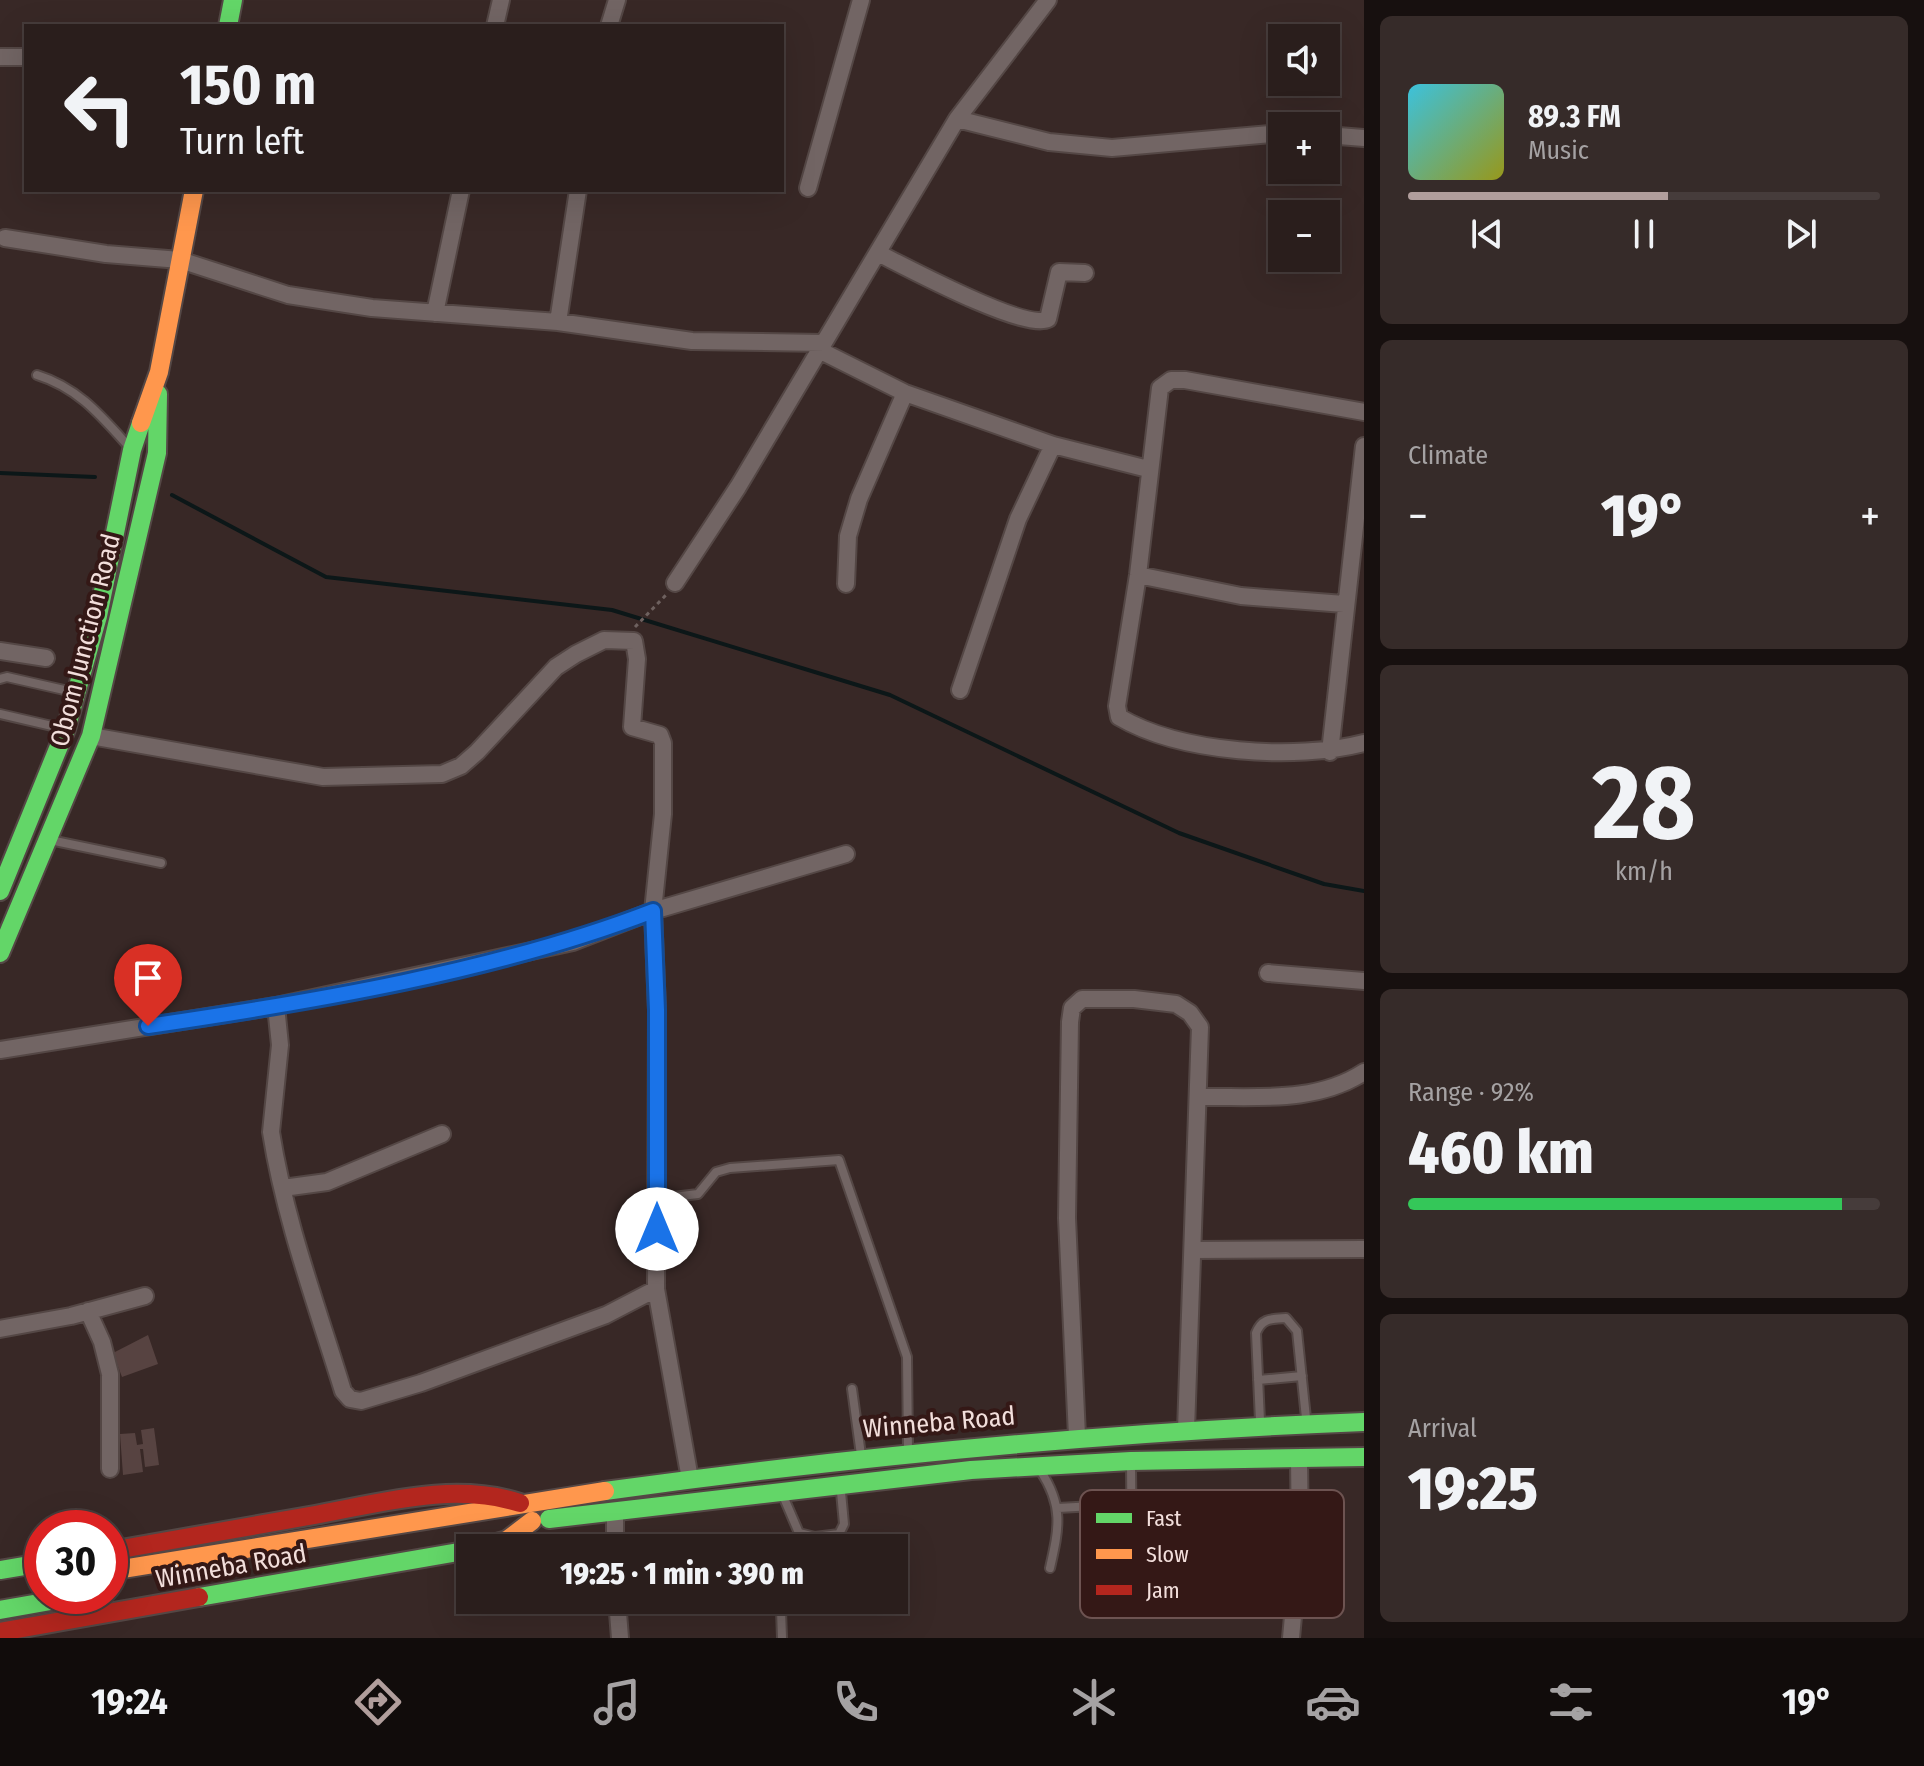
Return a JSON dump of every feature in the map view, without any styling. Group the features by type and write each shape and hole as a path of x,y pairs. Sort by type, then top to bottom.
{"main road":[{"path":"228,24 233,0"},
{"name":"Obom Junction Road","path":"0,891 66,729 98,616 132,450 159,372 194,192"},
{"name":"Obom Junction Road","path":"0,953 91,736 157,453 159,372"},
{"name":"Winneba Road","path":"141,1585 521,1504 861,1456 1077,1436 1364,1422"},
{"name":"Winneba Road","path":"128,1568 418,1528 532,1521 1038,1466 1131,1461 1364,1457"},
{"name":"Winneba Road","path":"128,1548 424,1496 464,1492 492,1494 521,1504"},
{"name":"Winneba Road","path":"515,1534 532,1521"},
{"name":"Winneba Road","path":"0,1632 456,1552"},
{"path":"0,1570 24,1566"},
{"path":"14,1588 24,1586"},
{"path":"0,1610 24,1606"}],"street":[{"path":"495,24 501,0"},
{"path":"610,24 617,0"},
{"path":"808,188 861,0"},
{"path":"675,583 738,487 957,119 1048,0"},
{"path":"0,57 24,57"},
{"path":"957,119 1049,142 1112,148 1268,134"},
{"path":"1340,136 1364,138"},
{"path":"435,313 461,192"},
{"path":"558,322 578,192"},
{"path":"5,238 106,254 180,260 288,295 372,308 558,322 692,341 821,346 905,393 1053,445 1148,469"},
{"path":"878,253 977,302 1038,322 1048,319 1059,272 1085,273"},
{"path":"1364,412 1272,394 1171,380 1160,388 1148,469 1138,575 1117,706 1119,717 1166,736 1224,748 1330,752 1364,743"},
{"path":"846,584 848,536 859,499 905,393"},
{"path":"960,690 1018,519 1053,445"},
{"path":"1330,752 1344,604 1361,506 1364,446"},
{"path":"1138,575 1241,596 1344,604"},
{"path":"91,736 323,777 442,774 461,766 477,752 556,667 590,645 624,638 634,641 632,727 660,735 663,743 663,814 653,911 657,1010 656,1289 690,1479"},
{"path":"0,651 46,658"},
{"path":"0,1050 276,1006 573,942 653,911 846,854"},
{"path":"1268,973 1364,981"},
{"path":"1077,1436 1067,1218 1072,1008 1082,999 1134,999 1176,1004 1190,1013 1200,1027 1186,1430"},
{"path":"276,1006 280,1045 271,1132 291,1224 343,1391 350,1399 361,1401 421,1383 606,1315 656,1289"},
{"path":"1199,1097 1317,1092 1344,1085 1364,1072"},
{"path":"283,1188 327,1182 442,1134"},
{"path":"1194,1250 1364,1249"},
{"path":"0,1329 145,1296"},
{"path":"88,1311 102,1342 110,1374 110,1469"},
{"path":"1299,1458 1299,1490"},
{"path":"615,1511 615,1534"},
{"path":"618,1614 620,1638"},
{"path":"1291,1638 1293,1618"}],"lane":[{"path":"37,375 82,395 132,450"},
{"path":"0,679 7,677 76,693"},
{"path":"0,714 66,729"},
{"path":"49,840 161,863"},
{"path":"657,1199 698,1194 716,1172 730,1168 839,1160 907,1357 908,1451"},
{"path":"1260,1426 1256,1333 1260,1323 1267,1319 1286,1318 1297,1331 1306,1423"},
{"path":"1258,1380 1302,1376"},
{"path":"852,1389 861,1456"},
{"path":"1131,1461 1131,1490"},
{"path":"1038,1466 1053,1489 1058,1508 1050,1568"},
{"path":"782,1493 799,1533 815,1537 839,1534 844,1524 841,1486"},
{"path":"1058,1508 1080,1507"},
{"path":"781,1614 782,1638"}],"path":[{"path":"624,638 675,583"}],"building":[{"path":"148,1335 158,1364 122,1377 113,1353"},
{"path":"154,1428 159,1465 145,1467 143,1449 140,1449 143,1472 123,1475 120,1434 135,1433 137,1445 143,1444 141,1430"}],"waterway":[{"path":"0,473 95,477"},
{"path":"172,495 326,577 612,610 890,695 1179,833 1324,884 1364,891"}],"traffic: fast":[{"path":"228,24 233,0"},
{"path":"0,953 91,736 157,453 158,394"},
{"path":"0,891 66,729 98,616 132,450 141,423"},
{"path":"605,1491 984,1447 1173,1432 1364,1422"},
{"path":"549,1519 971,1470 1131,1461 1364,1457"},
{"path":"199,1597 456,1552"},
{"path":"0,1570 24,1566"},
{"path":"0,1610 24,1606"}],"traffic: slow":[{"path":"141,423 159,372 194,192"},
{"path":"128,1568 605,1491"},
{"path":"515,1534 532,1521"}],"traffic: jam":[{"path":"128,1548 415,1497 468,1494 520,1503"},
{"path":"0,1632 199,1597"}],"route":[{"path":"148,1026 276,1006 573,942 653,911 657,1010 657,1229"}]}
